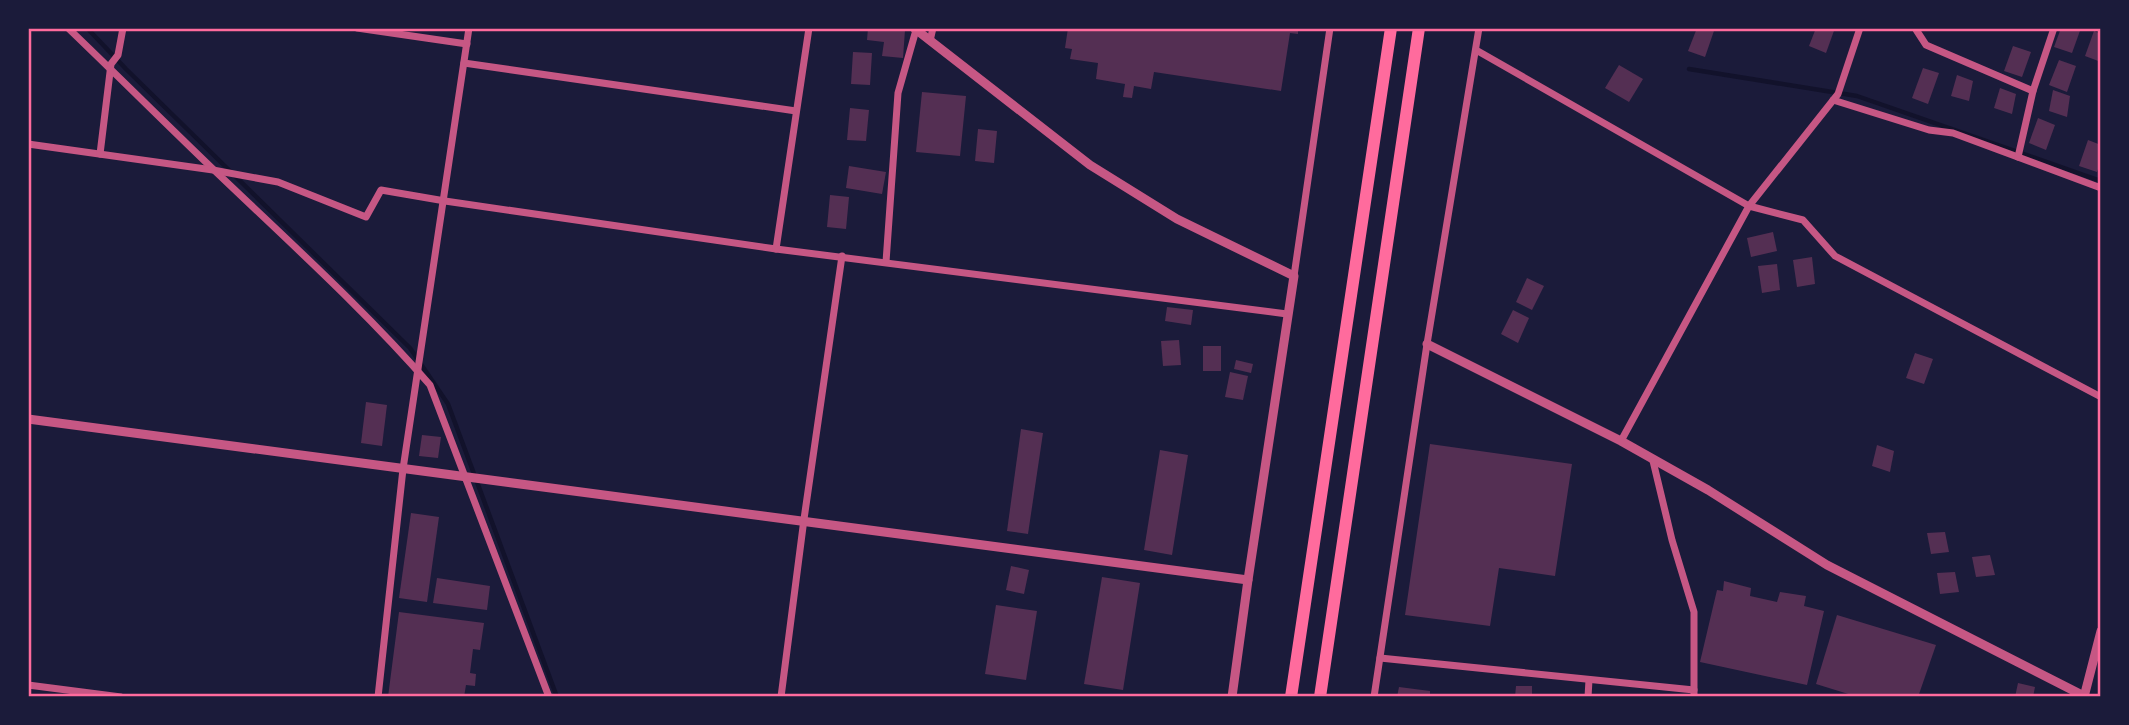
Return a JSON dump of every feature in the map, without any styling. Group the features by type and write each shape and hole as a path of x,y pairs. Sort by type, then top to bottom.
{"highway":[{"path":"1291,697 1391,28"},
{"path":"1322,697 1419,28"}],"street":[{"path":"68,28 309,258 430,385 468,477 549,697"},
{"path":"100,154 110,66 118,55 123,28"},
{"path":"357,28 467,44"},
{"path":"378,697 403,469 469,28"},
{"path":"776,249 809,28"},
{"path":"930,41 933,28"},
{"path":"1232,697 1330,28"},
{"path":"1374,697 1427,344 1479,28"},
{"path":"1621,441 1749,206 1835,97 1860,28"},
{"path":"1915,28 1926,45 2033,91"},
{"path":"2018,156 2033,91 2053,28"},
{"path":"886,262 898,93 915,29 1090,164 1177,219 1294,276"},
{"path":"1476,50 1749,206 1803,220 1835,256 2101,397"},
{"path":"464,63 796,111"},
{"path":"1835,97 1929,130 1953,133 2101,188"},
{"path":"28,144 215,170 278,182 366,217 382,190 776,249 1287,314"},
{"path":"781,697 842,256"},
{"path":"1427,344 1621,441 1708,489 1827,565 2085,697 2101,631"},
{"path":"28,419 804,519 1248,580"},
{"path":"1380,658 1694,694 1693,612 1653,461"},
{"path":"1588,697 1589,680"},
{"path":"28,685 121,697"}],"building":[{"path":"868,28 905,30 903,58 882,56 884,42 867,40"},
{"path":"1068,28 1298,28 1298,34 1290,33 1281,91 1154,72 1151,89 1134,86 1132,98 1123,97 1125,84 1096,79 1098,63 1070,59 1072,49 1065,48"},
{"path":"1697,28 1715,28 1705,57 1688,51"},
{"path":"1816,28 1835,28 1826,53 1809,46"},
{"path":"2061,28 2081,28 2072,53 2054,47"},
{"path":"2094,31 2101,34 2101,62 2085,56"},
{"path":"2013,46 2031,52 2022,77 2004,71"},
{"path":"853,52 872,53 870,85 851,84"},
{"path":"2059,60 2076,66 2067,92 2049,85"},
{"path":"1619,65 1643,79 1629,102 1605,88"},
{"path":"1923,68 1939,73 1928,104 1912,98"},
{"path":"1957,75 1973,81 1969,101 1951,96"},
{"path":"2000,88 2016,94 2012,114 1994,108"},
{"path":"2053,90 2070,96 2067,117 2049,111"},
{"path":"922,92 966,96 960,156 916,152"},
{"path":"850,108 869,110 866,141 847,140"},
{"path":"2038,118 2055,125 2046,150 2029,143"},
{"path":"978,129 997,131 994,163 975,161"},
{"path":"2088,140 2101,145 2101,161 2097,172 2079,166"},
{"path":"849,166 886,172 882,194 846,188"},
{"path":"830,195 849,197 846,229 827,227"},
{"path":"1773,232 1777,251 1751,257 1747,238"},
{"path":"1812,257 1815,284 1797,287 1793,260"},
{"path":"1777,264 1780,290 1762,293 1758,266"},
{"path":"1527,278 1544,286 1532,310 1516,302"},
{"path":"1167,307 1193,310 1191,325 1165,321"},
{"path":"1513,310 1529,318 1518,343 1501,334"},
{"path":"1179,340 1181,365 1163,366 1161,341"},
{"path":"1203,346 1221,346 1221,371 1203,371"},
{"path":"1915,353 1933,359 1924,384 1906,378"},
{"path":"1236,360 1253,364 1251,373 1234,369"},
{"path":"1230,372 1248,376 1243,400 1225,397"},
{"path":"366,402 387,405 382,446 361,443"},
{"path":"1021,429 1043,433 1028,534 1007,531"},
{"path":"422,435 441,437 438,458 419,456"},
{"path":"1430,444 1572,464 1555,576 1499,568 1490,626 1405,615"},
{"path":"1877,445 1894,451 1890,472 1872,466"},
{"path":"1160,450 1188,455 1172,555 1144,550"},
{"path":"411,513 439,517 427,602 399,598"},
{"path":"1945,532 1949,552 1931,554 1927,533"},
{"path":"1990,555 1995,575 1976,577 1972,557"},
{"path":"1011,566 1029,570 1024,594 1006,590"},
{"path":"1955,572 1959,592 1940,594 1937,573"},
{"path":"1102,577 1140,583 1123,690 1084,684"},
{"path":"437,578 490,586 487,610 433,603"},
{"path":"1724,581 1751,588 1750,596 1777,602 1780,592 1806,596 1804,606 1824,611 1807,685 1700,662 1717,590 1723,591"},
{"path":"996,605 1037,611 1026,680 985,674"},
{"path":"399,612 484,623 480,650 473,649 470,673 476,674 475,686 466,685 464,697 388,697"},
{"path":"1837,615 1936,645 1918,697 1858,697 1816,684"},
{"path":"2018,683 2035,687 2033,697 2015,697"},
{"path":"1516,686 1532,686 1532,697 1515,697"},
{"path":"1399,687 1430,691 1430,697 1397,697"}],"waterway":[{"path":"87,28 410,348 448,404 557,697"},
{"path":"1689,69 1857,96 2101,181"}]}
